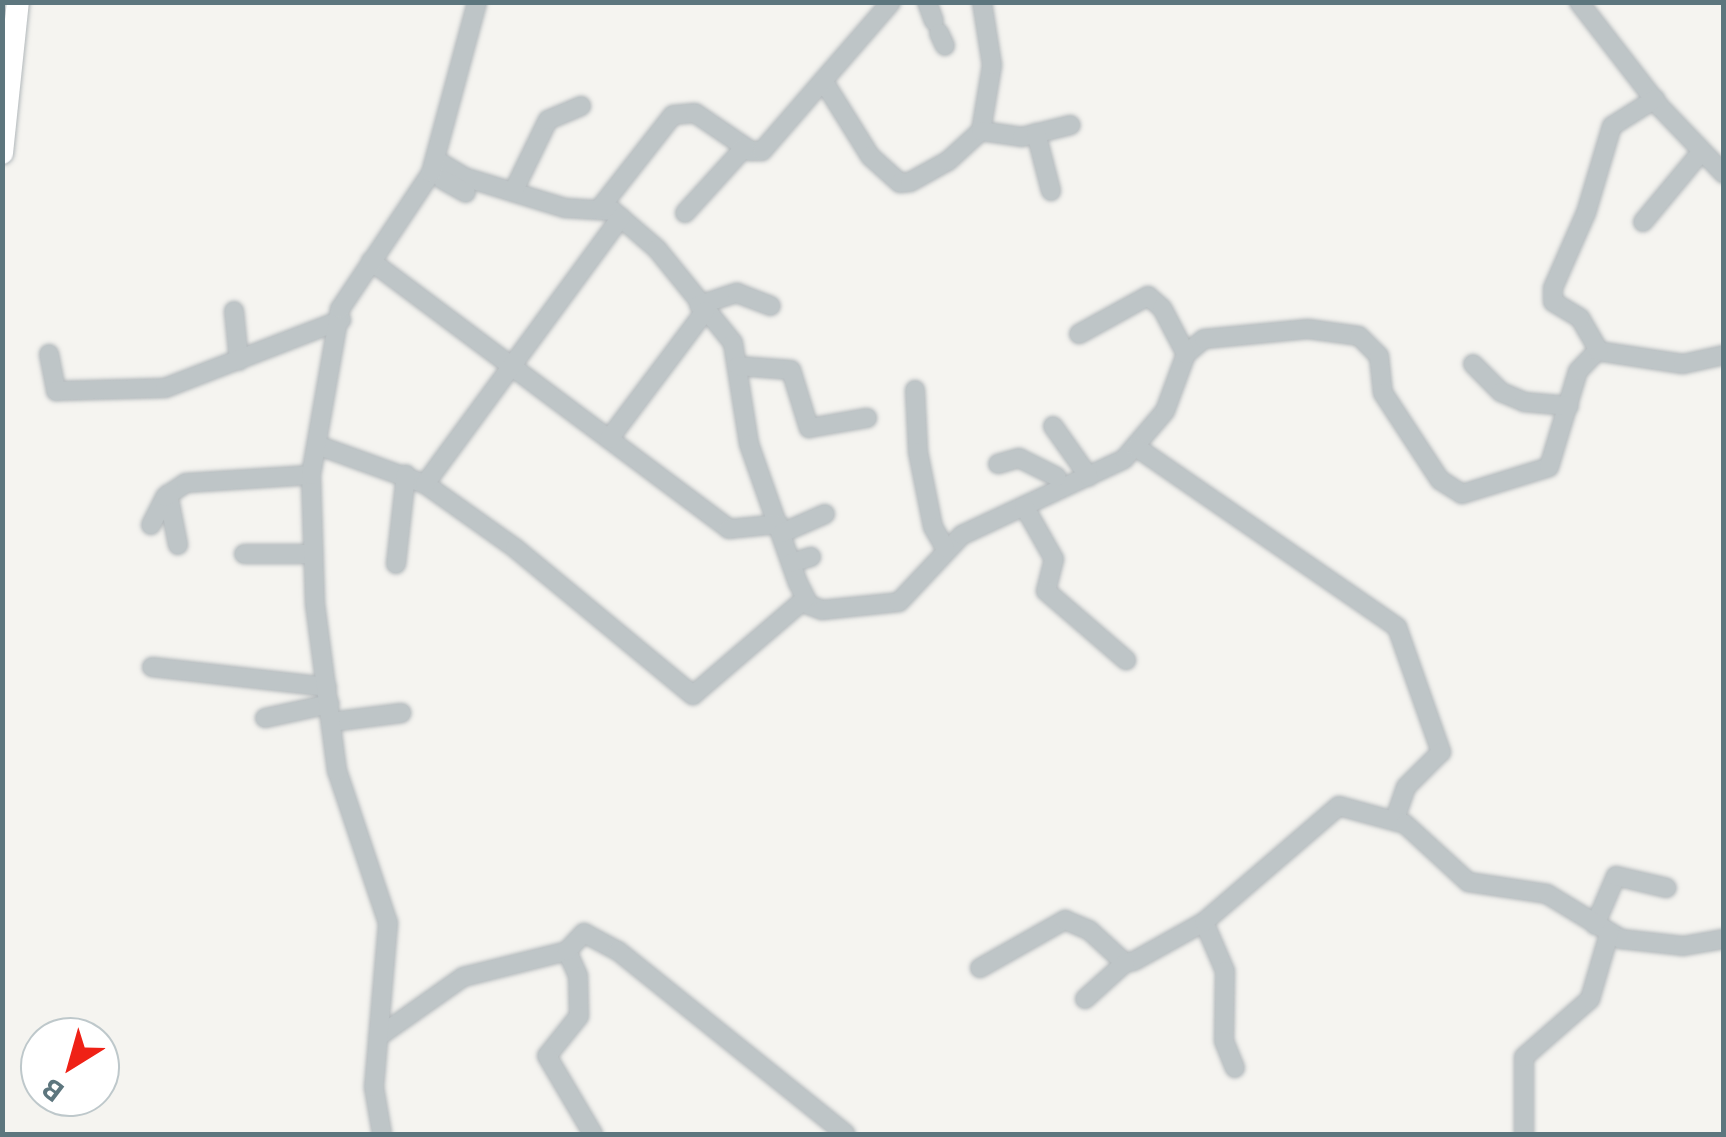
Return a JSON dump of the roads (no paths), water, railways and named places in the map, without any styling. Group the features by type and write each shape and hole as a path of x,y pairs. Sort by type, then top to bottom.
{"main road":[{"path":"2,152 6,75 18,2"}],"street":[{"path":"382,1134 374,1087 388,923 382,889 356,840 329,704 311,554 310,474 340,309 436,172 478,2"},
{"path":"600,208 673,115 695,114 745,147 762,151 892,2"},
{"path":"927,2 939,33"},
{"path":"824,82 870,156 900,183 948,162 981,131 992,64 982,2"},
{"path":"1579,2 1655,100 1724,174"},
{"path":"1599,351 1580,318 1553,302 1553,288 1586,214 1612,126 1655,100"},
{"path":"513,192 548,120 581,106"},
{"path":"981,131 1036,134 1070,125"},
{"path":"1036,134 1051,192"},
{"path":"685,213 745,147"},
{"path":"1643,222 1702,151"},
{"path":"436,172 565,208 600,208 622,217 658,249 733,343 748,444 805,599 822,610 898,602 945,548 1062,484 1089,477 1136,447 1172,399 1186,354 1204,340 1308,329 1360,336 1379,356 1382,393 1440,480 1462,494 1549,467 1578,371 1599,351"},
{"path":"436,172 466,193"},
{"path":"425,484 622,217"},
{"path":"371,261 728,529 781,528 825,514"},
{"path":"609,439 702,308 738,293 771,306"},
{"path":"1079,334 1148,296 1186,354"},
{"path":"234,312 239,361"},
{"path":"49,354 50,383 65,392 165,388 341,320"},
{"path":"1599,351 1684,364 1724,355"},
{"path":"1473,364 1488,384 1512,397 1569,406"},
{"path":"738,366 791,370 809,428 867,418"},
{"path":"916,390 918,452 934,527 945,548"},
{"path":"1053,426 1089,477"},
{"path":"317,446 425,484 515,548 693,695 805,599"},
{"path":"1136,447 1397,627 1441,752 1406,787 1396,819"},
{"path":"998,464 1019,458 1062,484"},
{"path":"150,526 168,494 186,483 310,474"},
{"path":"396,564 406,475"},
{"path":"168,494 178,546"},
{"path":"1024,506 1054,559 1046,591 1126,660"},
{"path":"244,554 311,554"},
{"path":"792,563 811,557"},
{"path":"152,667 329,704 401,713"},
{"path":"265,718 329,704"},
{"path":"1085,999 1125,963 1204,922 1329,812 1350,806 1396,819 1468,882 1547,894 1602,929 1667,946 1724,939"},
{"path":"1524,1134 1520,1066 1528,1050 1590,1000 1616,876 1667,888"},
{"path":"980,968 1065,920 1089,930 1125,963"},
{"path":"1204,922 1225,971 1224,1041 1235,1068"},
{"path":"378,1037 463,978 567,951 584,934 604,942 846,1134"},
{"path":"567,951 578,976 579,1016 547,1056 593,1134"}]}
